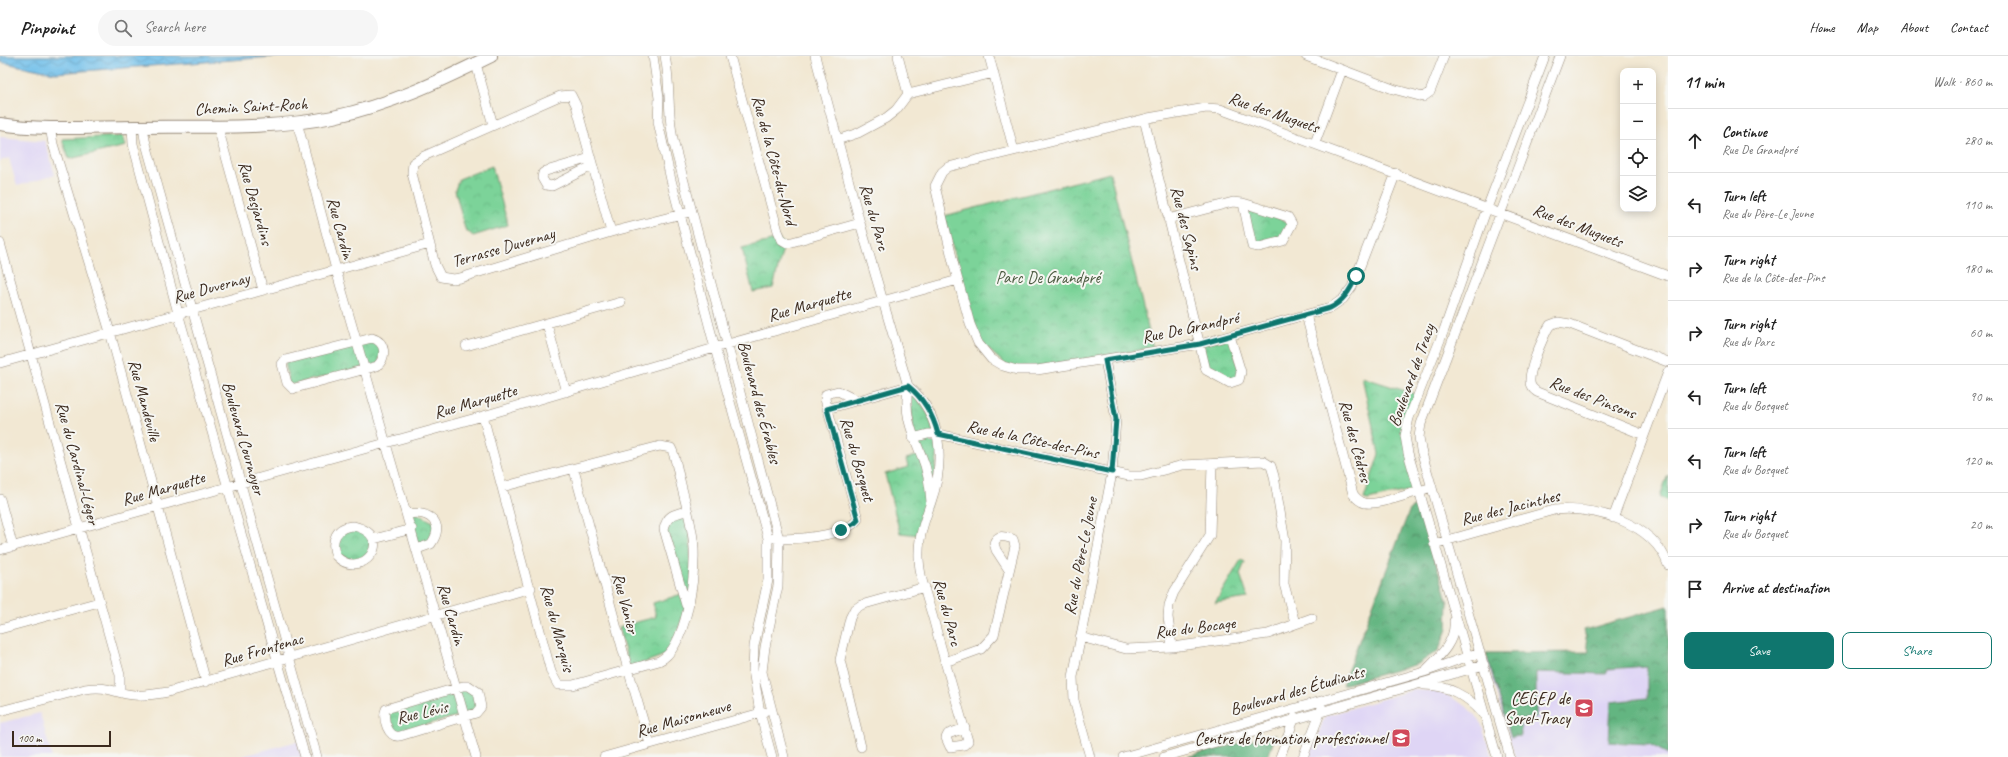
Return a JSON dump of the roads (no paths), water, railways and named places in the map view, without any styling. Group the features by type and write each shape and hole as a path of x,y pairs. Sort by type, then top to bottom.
{"main road":[{"name":"Chemin Saint-Roch","path":"0,124 50,127 138,127 219,126 297,122 340,115 394,100 433,84 491,56"}],"street":[{"name":"Boulevard des Érables","path":"653,56 658,92 658,122 715,348 768,538 768,580 754,646 753,659 754,683 760,713 772,757"},
{"name":"Boulevard des Érables","path":"665,56 670,91 670,127 779,539 778,586 762,666 763,677 784,757"},
{"name":"Rue de la Côte-du-Nord","path":"730,56 778,231 782,240 786,243 792,242 860,223"},
{"name":"Rue du Parc","path":"815,56 860,223 908,386 907,410 913,438 926,469 931,502"},
{"path":"898,56 908,94"},
{"path":"989,56 1014,151"},
{"path":"1306,56 1393,89 1423,97 1430,92 1444,56"},
{"name":"Boulevard de Tracy","path":"1497,757 1452,610 1406,447 1406,430 1487,208 1545,56"},
{"name":"Boulevard de Tracy","path":"1510,757 1421,450 1420,430 1560,56"},
{"path":"476,64 493,125"},
{"path":"1315,143 1342,70"},
{"path":"837,140 863,131 886,118 896,110 908,94 994,73"},
{"name":"Terrasse Duvernay","path":"611,232 576,105 570,95 560,96 493,125 424,156 413,163 412,173 435,265 441,277 453,279 611,232 692,211"},
{"name":"Rue des Muguets","path":"958,280 935,186 937,178 948,167 1144,119 1206,108 1220,109 1315,143 1668,276"},
{"name":"Rue des Sapins","path":"1144,119 1206,370 1209,373 1230,383 1239,380 1241,372 1230,336"},
{"name":"Rue Cardin","path":"297,122 336,270 408,514 476,757"},
{"name":"Rue Desjardins","path":"219,126 220,135 263,290"},
{"name":"Rue Mandeville","path":"50,127 53,144 110,332 206,682"},
{"name":"Boulevard Cournoyer","path":"138,127 144,140 317,757"},
{"name":"Boulevard Cournoyer","path":"138,127 133,144 178,313 305,757"},
{"path":"591,162 552,186 546,185 542,178 543,173 546,171 591,162"},
{"name":"Rue De Grandpré","path":"958,280 970,324 978,343 991,359 1003,366 1017,370 1037,370 1200,344 1337,305 1352,287 1396,173"},
{"path":"1168,219 1233,202 1243,203 1288,217 1292,224 1283,240 1259,247 1252,246 1243,203"},
{"name":"Rue du Cardinal-Léger","path":"0,243 120,675 120,692"},
{"name":"Rue Duvernay","path":"0,363 430,244"},
{"name":"Rue Marquette","path":"0,550 157,507 239,482 483,416 728,344 958,280"},
{"path":"466,346 621,302"},
{"name":"Rue des Cèdres","path":"1306,315 1353,494 1356,498 1366,503 1432,487"},
{"name":"Rue des Pinsons","path":"1644,435 1537,392 1531,387 1530,382 1532,370 1547,330 1550,325 1558,322 1570,324 1668,362"},
{"path":"547,324 566,392"},
{"path":"372,338 379,341 384,349 384,356 380,364 365,370 292,389 287,383 282,364 285,360 357,341 372,338"},
{"path":"1440,340 1451,345"},
{"name":"Rue du Père-Le Jeune","path":"1090,757 1074,700 1073,677 1112,472 1116,419 1105,360"},
{"path":"1613,518 1668,372"},
{"name":"Rue du Parc","path":"908,386 917,393 931,415 938,434 940,457 931,502 920,536 919,563 924,588 965,728"},
{"name":"Rue du Bosquet","path":"827,409 908,386"},
{"name":"Rue du Bosquet","path":"768,538 797,539 823,535 845,528 858,520 827,409 826,394 833,391 841,392 858,401"},
{"name":"Rue du Marquis","path":"483,416 502,487 531,588 552,672 558,685 573,685 659,661 670,654 683,627 688,608 694,550 687,511 673,451 668,446 660,446 574,470 502,487"},
{"name":"Rue de la Côte-des-Pins","path":"913,438 928,434 938,434 1136,476 1177,466 1263,460 1271,466 1285,541 1284,584 1295,623"},
{"path":"1172,647 1168,617 1169,605 1174,592 1210,535 1212,464"},
{"name":"Rue Vanier","path":"574,470 650,744"},
{"path":"0,499 13,547"},
{"name":"Rue des Jacinthes","path":"1434,544 1554,510 1575,509 1596,512 1637,529 1656,543 1663,553 1668,565"},
{"path":"687,511 670,516 667,519 664,529 688,608"},
{"path":"408,514 424,513 434,519 435,536 431,544 417,549"},
{"path":"354,526 365,530 374,539 374,548 368,558 355,565 350,565 339,560 334,550 334,538 337,533 347,527 354,526"},
{"path":"374,539 412,529"},
{"path":"945,662 975,652 985,647 991,639 997,628 1009,570"},
{"name":"Rue Frontenac","path":"0,711 85,688 99,687 132,695 155,694 206,682 278,662 531,588"},
{"path":"861,747 840,660 850,618 854,610 861,605 924,588"},
{"path":"0,628 100,602"},
{"path":"1424,672 1450,642 1454,624 1452,610"},
{"name":"Rue du Bocage","path":"1080,637 1126,649 1172,647 1268,634 1312,618"},
{"name":"Boulevard des Étudiants","path":"1123,757 1299,706 1424,672 1480,652"},
{"name":"Boulevard des Étudiants","path":"1164,757 1484,665"},
{"path":"456,688 468,686 478,692 480,697 481,707 476,714 465,718"},
{"path":"1415,686 1437,686 1453,691 1474,705 1484,716"},
{"name":"Rue Lévis","path":"456,688 386,709 386,723 390,733 397,737 465,718"},
{"path":"1303,757 1324,699"},
{"path":"1280,757 1299,706"},
{"name":"Rue Maisonneuve","path":"604,757 771,710"}],"water":[{"path":"0,56 286,56 55,73 0,62"}],"place":[{"name":"CEGEP de Sorel-Tracy","path":"1584,708"},
{"name":"Centre de formation professionnel","path":"1401,738"}],"park label":[{"name":"Parc De Grandpré","path":"1048,277"}]}
